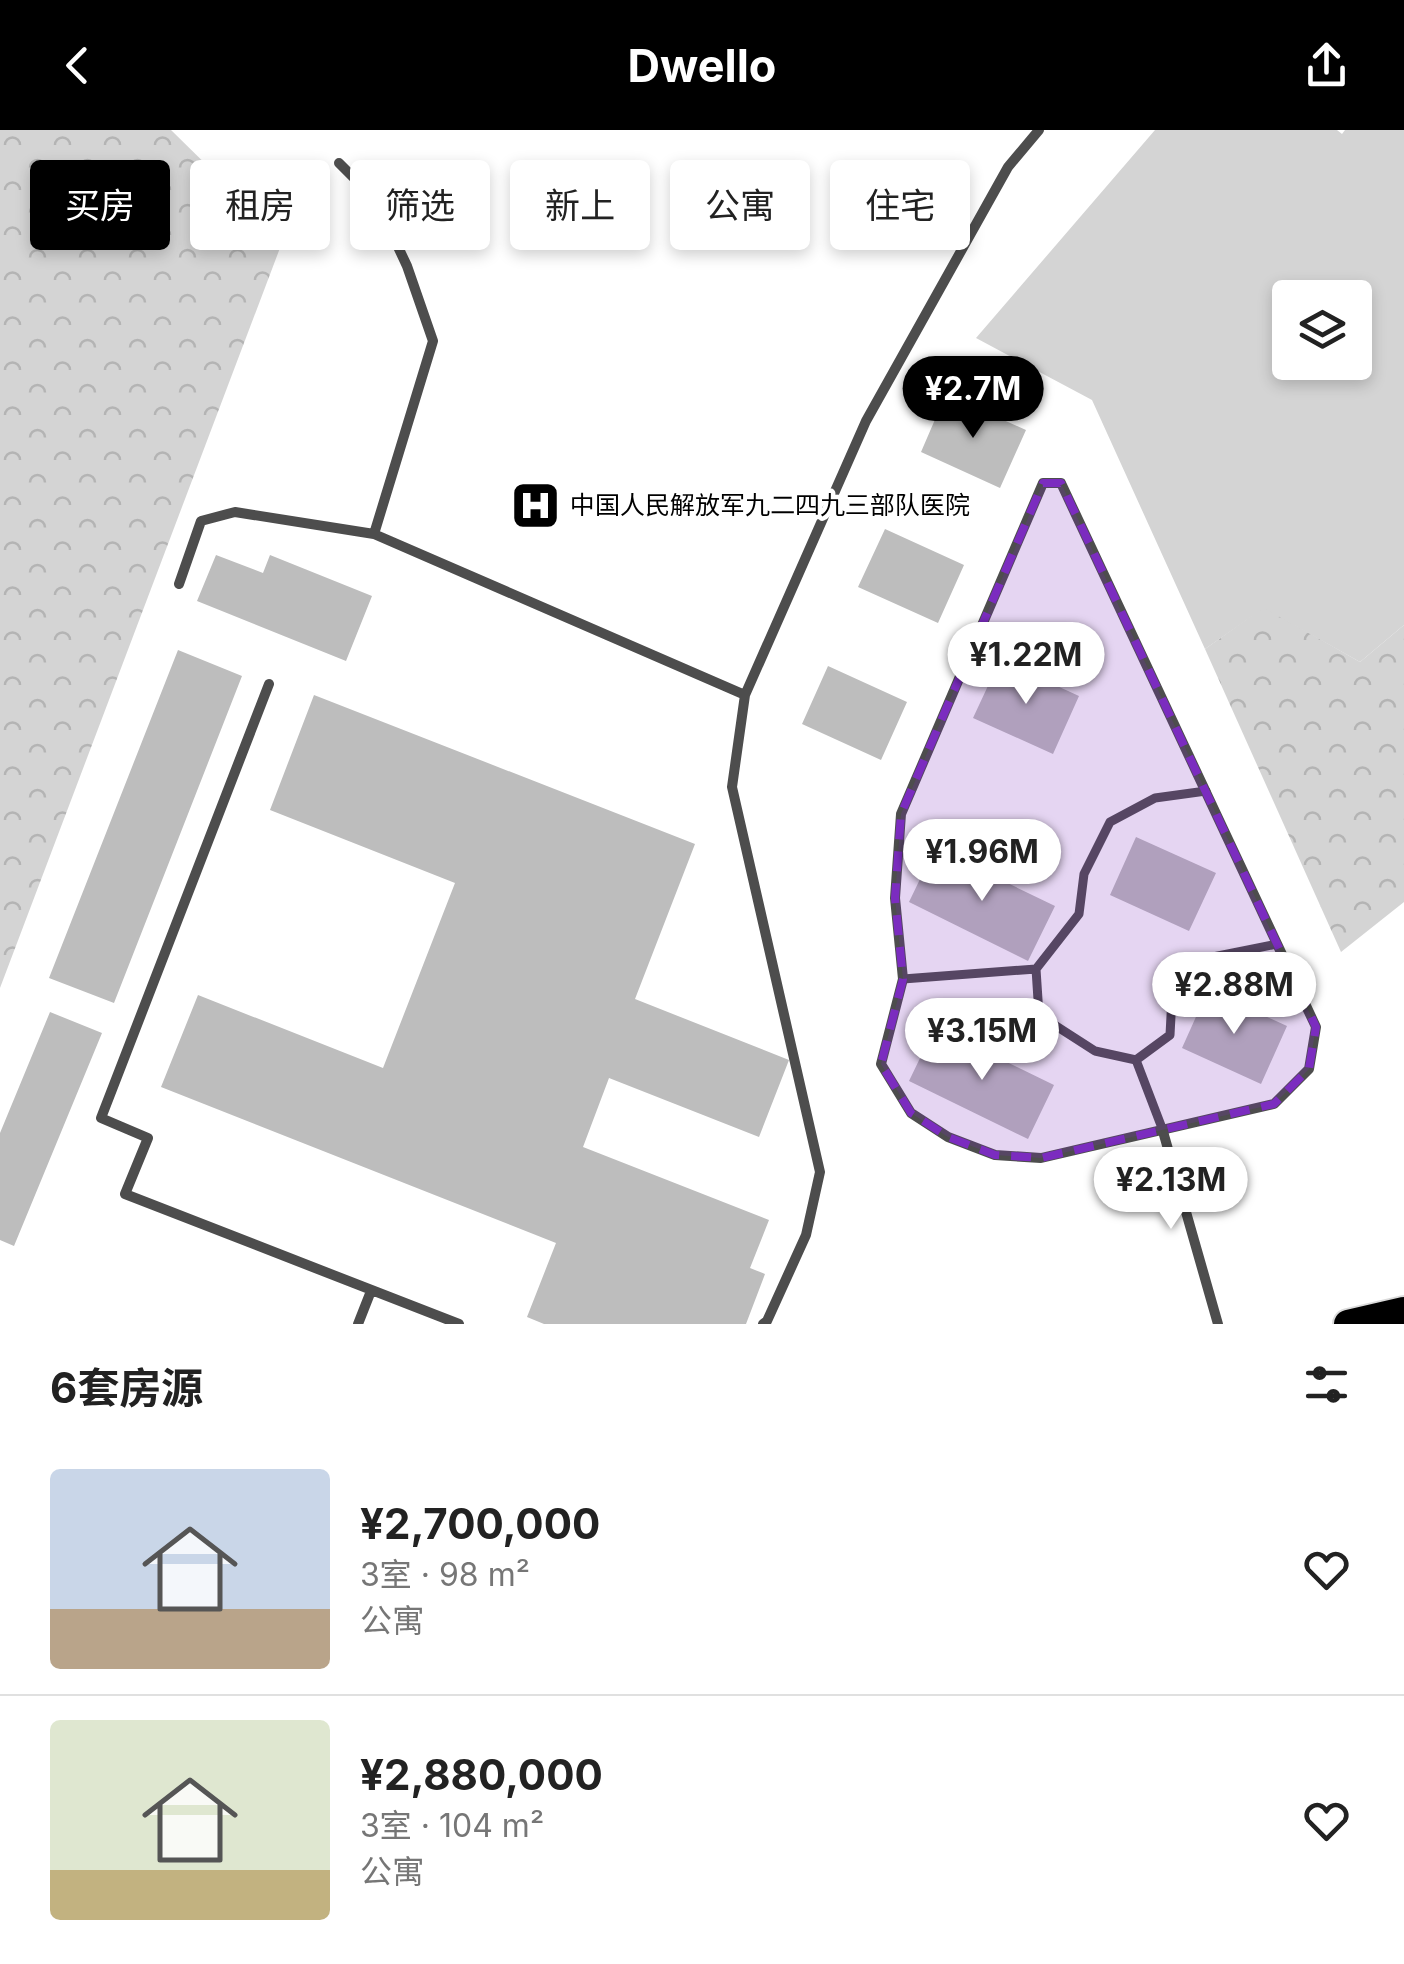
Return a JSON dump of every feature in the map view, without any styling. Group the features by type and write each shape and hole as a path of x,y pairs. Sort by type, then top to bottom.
{"highway":[{"path":"1348,1324 1404,1311"}],"street":[{"path":"763,1324 806,1235 820,1172 732,787 745,695 866,421 1008,167 1039,130"},
{"path":"339,163 376,200 407,266 434,341 374,534"},
{"path":"1043,482 1062,483 1206,790 1316,1027 1309,1069 1274,1104 1040,1158 994,1155 948,1136 911,1113 881,1064 902,979 895,898 901,814 1043,482"},
{"path":"179,584 202,520 235,512 374,534 745,695"},
{"path":"269,684 101,1118 148,1138 125,1194 459,1324"},
{"path":"1206,790 1155,798 1110,822 1084,874 1079,914 1036,969 1039,1015 1094,1052 1136,1060 1170,1035 1173,978 1203,958 1277,944"},
{"path":"902,979 1036,969"},
{"path":"1136,1060 1162,1128 1218,1324"},
{"path":"358,1324 372,1290"}],"highlighted area":[{"path":"1043,483 1061,483 1316,1027 1309,1069 1274,1104 1041,1158 995,1155 948,1137 911,1113 881,1064 903,979 895,898 901,814"}],"green space":[{"path":"0,130 171,130 202,160 190,160 190,250 279,250 0,988"},
{"path":"1155,130 1337,130 1342,134 1345,130 1404,130 1404,625 1360,662 1264,608 1205,649 1092,400 976,338"},
{"path":"1264,607 1360,662 1404,625 1404,902 1341,952 1205,649"}],"building":[{"path":"946,394 1026,430 1000,488 921,452"},
{"path":"885,529 964,565 938,623 858,587"},
{"path":"216,555 263,573 270,555 372,596 346,661 197,601"},
{"path":"178,650 242,676 114,1003 49,978"},
{"path":"1000,660 1079,696 1053,754 973,718"},
{"path":"828,666 907,702 881,760 802,724"},
{"path":"314,695 695,844 635,999 789,1060 759,1137 609,1078 583,1147 769,1220 750,1268 765,1274 746,1324 544,1324 527,1317 556,1243 161,1087 198,995 383,1068 455,883 270,810"},
{"path":"1136,837 1216,873 1189,931 1110,895"},
{"path":"935,848 1055,906 1028,961 909,902"},
{"path":"1208,990 1287,1026 1261,1084 1182,1048"},
{"path":"50,1012 102,1033 14,1246 0,1240 0,1133"},
{"path":"935,1027 1054,1085 1028,1139 909,1081"}],"place":[{"name":"中国人民解放军九二四九三部队医院","path":"535,505"}]}
